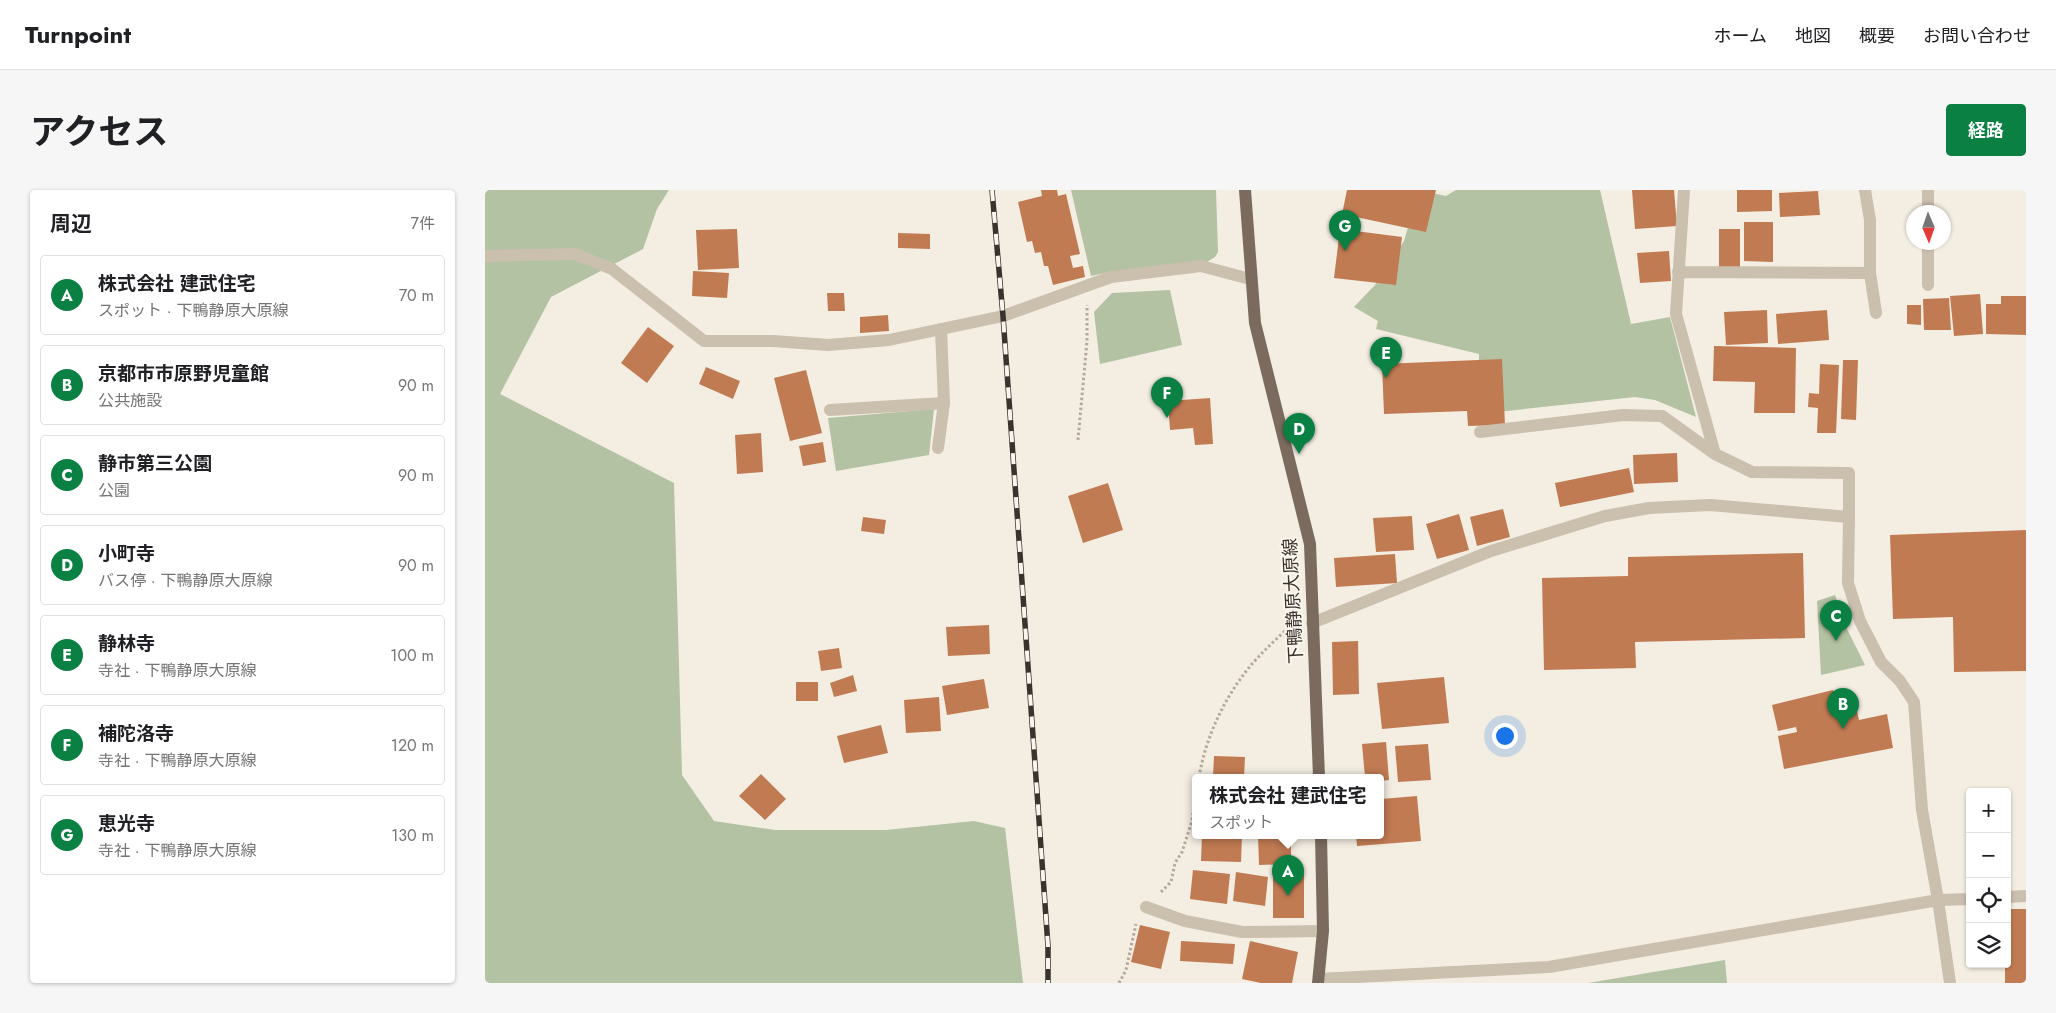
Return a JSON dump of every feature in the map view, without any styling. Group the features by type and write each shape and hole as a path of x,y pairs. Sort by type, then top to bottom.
{"main road":[{"name":"下鴨静原大原線","path":"1245,190 1255,323 1310,544 1319,774"},
{"path":"1318,981 1323,931 1321,839"}],"street":[{"path":"1683,190 1676,314 1715,454"},
{"path":"1865,190 1870,220 1870,273 1876,313"},
{"path":"1928,190 1928,205"},
{"path":"1928,250 1928,285"},
{"path":"485,256 575,254 612,270 704,341 773,340 828,346 889,340 1003,316 1111,277 1201,266 1251,280"},
{"path":"1678,272 1870,273"},
{"path":"939,448 944,403 941,329"},
{"path":"830,410 944,403"},
{"path":"1480,432 1623,415 1662,416 1715,454 1752,472 1849,473 1848,583 1860,621 1881,662 1900,681 1914,702 1922,810 1950,983"},
{"path":"1312,623 1491,550 1605,516 1649,508 1710,505 1849,517"},
{"path":"2011,897 2026,896"},
{"path":"1318,981 1549,968 1938,900 1966,899"},
{"path":"1146,907 1185,921 1243,932 1323,931"}],"path":[{"path":"1078,440 1087,341 1087,285"},
{"path":"1200,774 1203,753 1214,723 1232,694 1252,664 1311,605"}],"green space":[{"path":"485,190 669,190 657,209 643,249 551,297 500,394 674,483 682,775 714,821 775,830 886,830 974,821 1005,828 1023,983 485,983"},
{"path":"1071,190 1216,190 1218,252 1215,257 1207,262 1110,272 1091,276"},
{"path":"1419,190 1446,196 1456,190 1600,190 1631,324 1670,317 1696,417 1655,400 1635,397 1479,414 1479,354 1376,329 1378,321 1354,307 1375,285 1404,241"},
{"path":"1170,290 1182,345 1100,364 1094,312 1112,293"},
{"path":"934,409 929,455 836,471 828,418"},
{"path":"1835,595 1847,629 1865,665 1821,675 1817,601"},
{"path":"1725,960 1727,983 1588,983"}],"building":[{"path":"1041,190 1057,190 1058,196 1066,194 1080,254 1070,256 1073,268 1083,266 1085,277 1053,285 1048,266 1044,266 1041,252 1035,253 1032,241 1027,242 1018,202 1042,196"},
{"path":"1347,190 1436,190 1426,232 1342,214"},
{"path":"1632,190 1674,190 1677,226 1635,229"},
{"path":"1737,190 1772,190 1772,211 1737,212"},
{"path":"1818,191 1820,215 1780,217 1779,193"},
{"path":"1744,222 1773,222 1773,262 1744,261"},
{"path":"737,229 739,268 698,270 696,230"},
{"path":"1340,229 1402,237 1396,285 1334,278"},
{"path":"1719,229 1740,229 1740,267 1719,267"},
{"path":"898,233 930,234 930,249 898,248"},
{"path":"1669,251 1671,281 1640,283 1637,253"},
{"path":"693,271 729,273 727,298 692,296"},
{"path":"827,293 844,293 845,311 828,311"},
{"path":"1980,294 1983,334 1954,336 1950,296"},
{"path":"2001,296 2026,296 2026,335 1986,334 1986,304 2001,304"},
{"path":"1949,298 1951,330 1924,330 1923,299"},
{"path":"1907,305 1921,305 1921,325 1907,324"},
{"path":"1767,310 1768,343 1726,345 1724,312"},
{"path":"1827,310 1829,340 1778,344 1776,314"},
{"path":"888,315 889,331 860,333 860,317"},
{"path":"648,327 674,346 647,383 621,363"},
{"path":"1714,346 1796,348 1795,413 1754,413 1755,382 1713,381"},
{"path":"1502,359 1505,425 1468,426 1467,411 1384,414 1382,364"},
{"path":"1843,360 1858,360 1856,420 1841,419"},
{"path":"1820,364 1839,365 1836,433 1817,433 1818,408 1808,407 1809,393 1819,394"},
{"path":"706,367 740,381 733,399 699,384"},
{"path":"806,370 822,433 790,441 774,378"},
{"path":"1210,398 1213,444 1195,445 1193,428 1170,430 1168,401"},
{"path":"761,433 763,472 737,474 735,435"},
{"path":"823,442 826,462 803,466 799,446"},
{"path":"1677,453 1678,482 1634,484 1633,455"},
{"path":"1629,468 1634,492 1560,507 1555,483"},
{"path":"1108,483 1123,530 1083,543 1068,496"},
{"path":"1503,509 1510,537 1477,546 1470,517"},
{"path":"1459,514 1469,550 1437,559 1426,524"},
{"path":"1412,516 1414,550 1376,552 1373,518"},
{"path":"863,517 886,520 884,534 861,531"},
{"path":"2026,530 2026,671 1954,672 1953,617 1893,619 1890,535"},
{"path":"1803,553 1805,638 1635,642 1636,668 1544,670 1542,578 1628,576 1628,557"},
{"path":"1395,554 1397,583 1336,587 1334,558"},
{"path":"989,625 990,654 948,656 946,627"},
{"path":"1358,641 1359,694 1333,695 1332,642"},
{"path":"839,648 842,668 821,671 818,651"},
{"path":"853,675 857,691 834,697 830,683"},
{"path":"1444,677 1449,723 1382,729 1377,683"},
{"path":"984,679 989,708 947,715 942,686"},
{"path":"796,682 818,682 818,701 796,701"},
{"path":"1833,690 1836,702 1854,698 1859,720 1887,714 1893,748 1784,769 1778,736 1797,732 1796,727 1778,731 1772,705"},
{"path":"939,697 941,731 906,733 904,700"},
{"path":"881,725 888,753 844,763 837,736"},
{"path":"1386,742 1389,780 1384,781 1384,774 1365,774 1362,744"},
{"path":"1428,744 1431,780 1398,782 1395,746"},
{"path":"1214,756 1245,757 1244,774 1213,774"},
{"path":"761,774 786,799 765,820 739,796"},
{"path":"1417,796 1421,841 1357,846 1356,839 1384,839 1384,799"},
{"path":"1202,839 1242,839 1241,862 1201,861"},
{"path":"1258,839 1291,839 1291,864 1259,865"},
{"path":"1193,870 1230,874 1227,904 1190,899"},
{"path":"1236,872 1268,877 1265,906 1233,901"},
{"path":"1273,874 1304,874 1304,918 1273,918"},
{"path":"2011,909 2026,909 2026,983 2005,983 2005,968 2011,968"},
{"path":"1140,925 1170,932 1161,969 1131,962"},
{"path":"1181,941 1235,944 1233,964 1180,961"},
{"path":"1250,941 1298,952 1292,983 1261,983 1242,979"}],"railway":[{"path":"992,190 1003,316 1048,946 1048,983"}],"place":[{"name":"恵光寺","path":"1345,251"},
{"name":"静林寺","path":"1386,378"},
{"name":"補陀洛寺","path":"1167,418"},
{"name":"小町寺","path":"1299,454"},
{"name":"静市第三公園","path":"1836,641"},
{"name":"京都市市原野児童館","path":"1843,729"},
{"name":"株式会社 建武住宅","path":"1288,896"}]}
